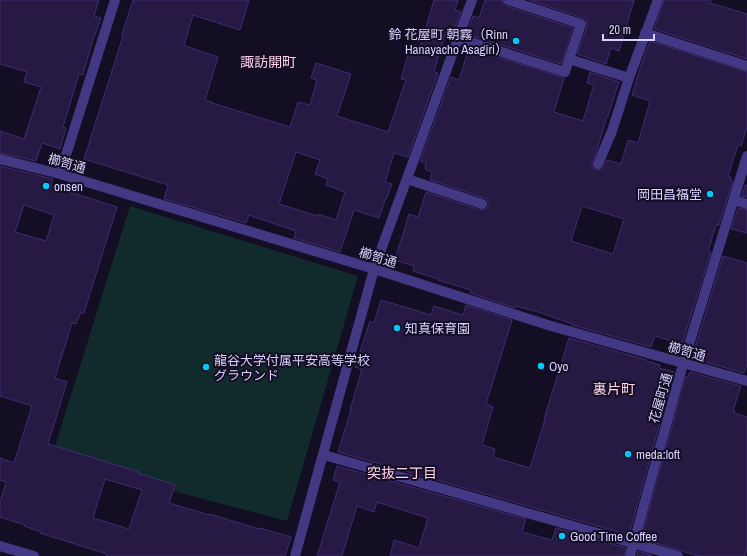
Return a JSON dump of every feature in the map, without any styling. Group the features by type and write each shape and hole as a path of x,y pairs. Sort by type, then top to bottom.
{"street":[{"path":"60,174 115,0"},
{"path":"295,556 374,269 472,0"},
{"path":"458,38 565,72 581,24 508,0"},
{"path":"598,164 612,131 629,78 658,0"},
{"path":"645,33 747,66"},
{"path":"569,59 629,78"},
{"name":"花屋町通","path":"630,556 683,364 747,156"},
{"name":"櫛笥通","path":"0,158 60,174 374,269 551,326 747,381"},
{"path":"407,179 482,204"},
{"path":"734,200 747,204"},
{"path":"324,455 678,556"},
{"path":"0,546 34,556"}],"green space":[{"name":"龍谷大学付属平安高等学校 グラウンド","path":"130,206 358,276 287,521 51,459"}],"building":[{"path":"0,0 99,0 94,16 101,18 83,75 79,74 63,127 66,128 60,149 42,143 36,161 0,153 0,131 24,139 41,87 24,82 27,72 0,64"},
{"path":"133,0 249,0 240,30 193,15 184,45 218,57 205,100 290,127 298,102 310,105 317,80 311,78 316,63 351,74 337,116 388,132 406,80 401,79 411,44 420,47 434,0 458,0 455,10 461,12 453,33 446,31 434,72 438,73 408,157 394,153 385,182 392,184 379,218 354,210 340,252 294,238 296,231 249,215 246,223 164,199 168,185 84,159","holes":["296,152 320,160 315,174 328,179 326,185 345,192 336,220 318,214 317,216 279,204"]},
{"path":"485,0 502,0 503,4 506,6 573,28 561,64 467,34 473,16 479,18"},
{"path":"529,0 634,0 619,51 611,48 606,64 577,54 587,26 586,19"},
{"path":"664,0 711,0 710,3 747,14 747,59 654,29"},
{"path":"650,41 747,72 747,127 741,146 738,145 728,176 731,177 730,180 733,181 719,225 716,225 708,251 711,252 682,344 655,336 651,347 572,325 573,324 538,312 516,306 515,308 470,293 471,290 413,271 414,266 395,260 409,214 418,217 426,192 480,210 484,210 488,206 487,199 430,180 432,172 425,169 426,163 420,161 451,77 459,80 469,48 564,78 554,112 583,121 594,85 587,83 590,72 619,82 592,162 593,168 598,170 602,169 607,160 621,164 628,140 638,143 650,101 632,95","holes":["582,206 624,219 613,254 571,241"]},
{"path":"0,166 53,179 51,186 117,207 84,313 81,312 76,324 72,323 55,378 67,382 48,444 139,472 138,473 175,485 169,503 291,537 285,556 106,556 107,554 40,533 41,532 24,526 25,525 0,517 0,502 6,482 0,480 0,458 14,463 32,406 0,396","holes":["24,205 54,215 46,241 15,232","105,479 142,490 129,529 93,518"]},
{"path":"745,185 747,185 747,197 742,196"},
{"path":"738,208 747,210 747,233 731,229"},
{"path":"723,256 747,263 747,364 744,373 694,359 697,349 695,348"},
{"path":"381,300 431,315 434,306 463,315 466,305 512,320 486,404 493,407 482,445 495,449 493,457 530,468 569,338 647,360 660,365 659,368 674,372 629,535 338,452 362,369 355,367 370,321 374,323"},
{"path":"690,372 741,386 733,411 735,411 734,413 747,417 747,549 745,556 698,556 641,539 686,376 688,377"},
{"path":"337,466 526,519 522,532 552,540 556,528 626,548 624,556 390,556 394,540 419,548 428,518 377,502 374,512 357,506 342,556 317,556 340,482 333,480"},
{"path":"638,551 652,555 652,556 637,556"}],"place":[{"name":"鈴 花屋町 朝霧（Rinn Hanayacho Asagiri）","path":"516,41"},
{"name":"onsen","path":"46,186"},
{"name":"岡田昌福堂","path":"710,194"},
{"name":"知真保育園","path":"397,328"},
{"name":"Oyo","path":"541,366"},
{"name":"龍谷大学付属平安高等学校 グラウンド","path":"206,367"},
{"name":"meda:loft","path":"628,454"},
{"name":"Good Time Coffee","path":"562,536"}],"district":[{"name":"諏訪開町","path":"268,62"},
{"name":"裏片町","path":"614,389"},
{"name":"突抜二丁目","path":"402,473"}]}
